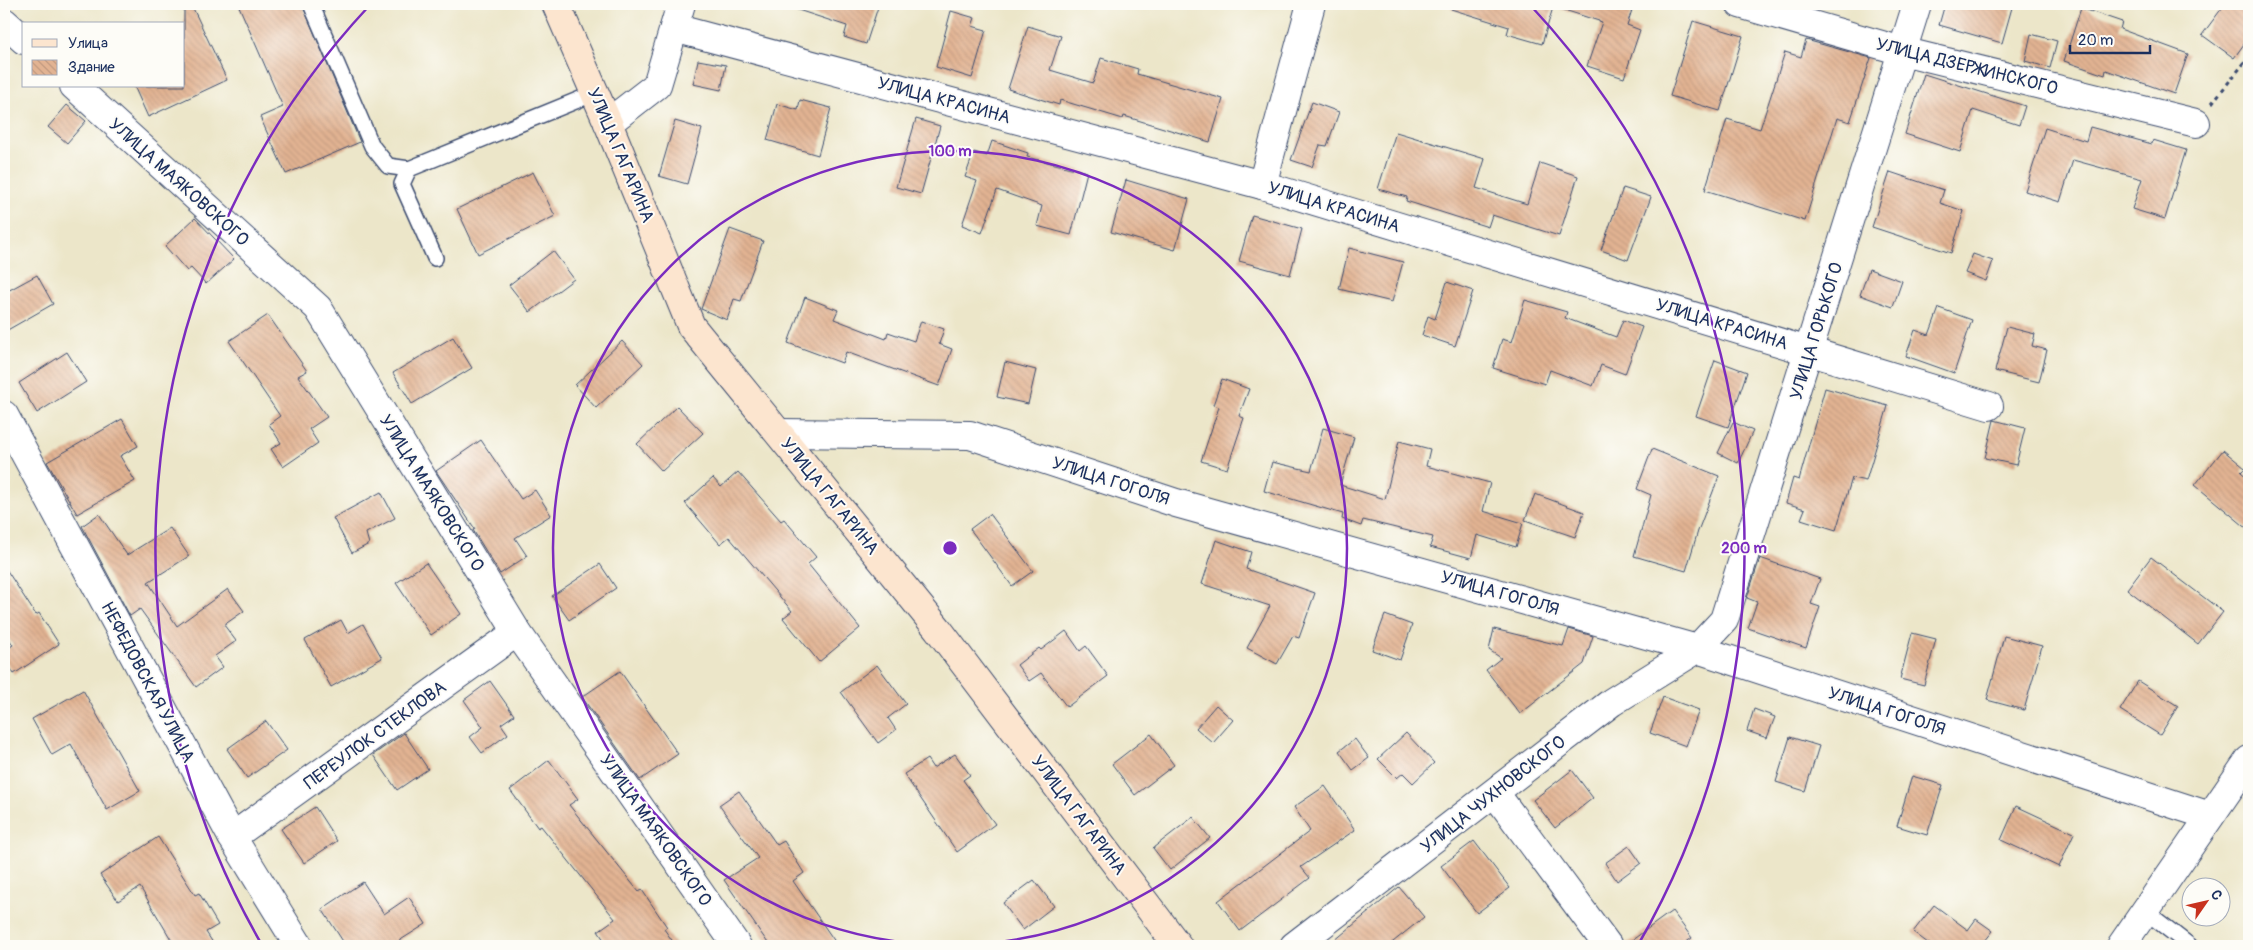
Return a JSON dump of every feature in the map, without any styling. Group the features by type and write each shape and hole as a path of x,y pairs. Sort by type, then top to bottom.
{"main road":[{"name":"УЛИЦА ГАГАРИНА","path":"556,4 608,123 691,326 938,629 1178,946"}],"street":[{"path":"1262,185 1311,4"},
{"name":"УЛИЦА ДЗЕРЖИНСКОГО","path":"1740,4 1902,50 2196,123"},
{"name":"УЛИЦА ГОРЬКОГО","path":"1697,649 1724,620 1917,4"},
{"path":"608,123 657,85 677,16"},
{"name":"УЛИЦА КРАСИНА","path":"677,16 1262,185 1810,350 1989,406"},
{"path":"4,22 22,38"},
{"name":"УЛИЦА МАЯКОВСКОГО","path":"76,88 318,308 517,632 737,946"},
{"name":"НЕФЕДОВСКАЯ УЛИЦА","path":"4,415 232,837 299,946"},
{"name":"УЛИЦА ГОГОЛЯ","path":"779,433 970,435 1176,503 1697,649 2210,816"},
{"name":"ПЕРЕУЛОК СТЕКЛОВА","path":"232,837 517,632"},
{"name":"УЛИЦА ЧУХНОВСКОГО","path":"1294,946 1612,702 1697,649"},
{"path":"2121,946 2249,760"},
{"path":"1495,793 1608,946"}],"lane":[{"path":"311,4 372,146 388,166 408,168 595,93"},
{"path":"408,168 402,184 435,258"},
{"path":"2145,912 2190,946"}],"path":[{"path":"2196,123 2249,57"}],"building":[{"path":"184,4 191,4 227,80 148,117 135,88 185,88"},
{"path":"238,4 302,4 360,142 286,174 260,117 283,107"},
{"path":"793,4 879,4 866,44 844,37 847,26 792,8"},
{"path":"1451,4 1554,4 1542,44 1507,34 1509,27 1451,9"},
{"path":"1559,4 1634,4 1627,25 1640,30 1624,78 1587,66 1602,22 1558,8"},
{"path":"1945,4 2013,4 2002,43 1939,25"},
{"path":"2225,4 2249,4 2249,37 2234,58 2202,35"},
{"path":"2081,8 2122,22 2120,29 2188,54 2174,94 2106,70 2105,75 2064,61"},
{"path":"951,11 975,18 972,26 986,30 972,78 936,67"},
{"path":"1693,21 1743,36 1720,111 1670,96"},
{"path":"1028,26 1061,36 1050,70 1093,83 1101,58 1138,69 1137,74 1223,99 1210,142 1124,116 1123,119 1060,100 1059,105 1008,89"},
{"path":"2031,34 2057,41 2050,68 2025,61"},
{"path":"1806,40 1871,58 1850,122 1837,118 1805,221 1705,190 1727,119 1760,129 1785,52 1801,57"},
{"path":"698,60 726,65 721,90 693,84"},
{"path":"1924,74 2025,106 2019,125 1973,110 1960,152 1905,134"},
{"path":"800,100 831,108 818,155 767,140 777,104 798,110"},
{"path":"1312,102 1339,112 1327,146 1320,145 1312,167 1291,160"},
{"path":"67,105 86,121 67,143 48,127"},
{"path":"916,119 940,126 921,194 896,187"},
{"path":"675,121 702,129 687,184 659,176"},
{"path":"2090,127 2152,144 2153,140 2186,150 2165,219 2132,209 2142,179 2073,160 2060,202 2025,191 2045,128 2086,141"},
{"path":"1396,132 1485,159 1476,188 1527,204 1540,163 1578,176 1559,236 1492,215 1488,227 1406,201 1407,197 1378,189"},
{"path":"992,141 1028,153 1027,157 1087,172 1071,235 1037,226 1042,206 997,190 982,233 962,225 977,181 965,177 974,152 987,156"},
{"path":"533,172 555,216 478,254 457,209"},
{"path":"1890,172 1944,190 1940,203 1964,211 1951,253 1872,227"},
{"path":"1126,180 1189,199 1175,250 1111,232"},
{"path":"1623,188 1651,197 1628,260 1601,250"},
{"path":"1252,215 1302,229 1290,275 1239,261"},
{"path":"195,218 234,259 206,284 191,268 187,271 165,246"},
{"path":"730,229 763,241 741,301 734,299 727,320 701,309"},
{"path":"1349,248 1403,262 1392,302 1339,289"},
{"path":"553,251 574,279 530,312 509,285"},
{"path":"1973,254 1993,261 1986,281 1965,273"},
{"path":"1869,269 1902,281 1893,307 1860,295"},
{"path":"37,275 53,304 4,332 4,293"},
{"path":"1447,282 1473,291 1455,346 1422,335 1428,316 1435,319"},
{"path":"805,297 838,310 834,319 886,339 888,332 914,341 921,321 944,329 939,344 952,349 939,386 846,352 842,363 788,343"},
{"path":"1525,300 1567,312 1565,318 1616,337 1623,320 1642,327 1625,374 1601,365 1593,386 1550,370 1545,384 1493,368 1502,339 1512,342"},
{"path":"1939,308 1972,320 1954,373 1906,356 1915,330 1929,335"},
{"path":"268,315 307,371 298,376 327,417 309,429 318,443 283,467 271,449 281,443 269,424 280,416 229,341"},
{"path":"2007,327 2035,334 2032,346 2047,350 2039,382 1995,371"},
{"path":"453,337 472,368 412,404 393,373"},
{"path":"622,341 643,364 596,408 575,385"},
{"path":"67,352 86,382 37,413 19,383"},
{"path":"1715,360 1747,372 1728,427 1696,416"},
{"path":"1005,362 1036,370 1028,404 997,397"},
{"path":"1222,379 1249,389 1239,416 1244,418 1227,469 1201,461 1219,407 1213,405"},
{"path":"1825,388 1888,406 1866,481 1852,478 1836,530 1801,519 1805,509 1786,503 1793,478 1799,480"},
{"path":"677,406 703,433 662,471 637,444"},
{"path":"122,419 138,446 120,456 135,481 77,514 47,462"},
{"path":"1994,420 2025,428 2016,465 1985,458"},
{"path":"1733,422 1753,431 1738,463 1718,453"},
{"path":"1323,428 1354,437 1340,485 1385,499 1399,441 1430,449 1426,466 1490,483 1483,511 1523,523 1516,547 1477,535 1471,558 1430,547 1433,537 1363,520 1361,526 1342,519 1343,514 1264,491 1272,462 1311,471"},
{"path":"481,440 521,499 535,490 551,515 515,538 527,556 500,574 473,530 475,529 436,471"},
{"path":"1652,449 1719,476 1698,531 1686,571 1634,556 1651,495 1637,489"},
{"path":"2223,450 2245,468 2241,472 2249,479 2249,530 2195,485"},
{"path":"738,472 781,521 784,519 816,557 808,564 860,628 819,662 783,618 792,611 729,537 720,544 685,503 713,478 721,487"},
{"path":"381,492 395,518 366,533 369,544 352,553 333,518"},
{"path":"1535,494 1584,512 1575,537 1525,520"},
{"path":"99,514 127,555 170,528 189,556 148,582 177,626 228,589 244,611 224,625 236,641 215,656 223,667 196,687 140,609 130,616 82,526"},
{"path":"990,514 1033,571 1012,586 970,529"},
{"path":"1216,540 1251,552 1246,569 1315,593 1299,638 1293,636 1277,664 1247,648 1270,606 1202,584"},
{"path":"2151,557 2223,612 2198,644 2127,589"},
{"path":"1760,558 1820,579 1811,604 1820,607 1806,648 1748,628 1757,602 1747,598"},
{"path":"426,563 461,614 431,635 396,583"},
{"path":"600,564 616,588 569,620 552,596"},
{"path":"4,566 36,615 39,613 59,644 14,674 4,658 4,651 13,645 4,631"},
{"path":"1385,615 1412,625 1400,660 1372,650"},
{"path":"341,620 348,633 363,624 382,658 331,687 305,640"},
{"path":"1494,629 1563,646 1569,629 1593,636 1584,664 1520,714 1486,670 1501,658 1489,650"},
{"path":"1066,631 1080,651 1086,646 1108,676 1067,707 1041,673 1029,681 1017,665"},
{"path":"1912,633 1936,639 1924,685 1900,679"},
{"path":"2004,636 2042,646 2024,710 1987,700"},
{"path":"877,665 906,704 888,718 896,730 878,743 841,692"},
{"path":"620,671 678,754 640,780 582,697"},
{"path":"490,681 514,715 501,724 508,734 482,753 470,737 483,727 464,700"},
{"path":"2138,681 2178,706 2160,735 2120,710"},
{"path":"83,690 140,791 107,810 71,744 52,755 32,719"},
{"path":"1663,697 1699,710 1686,746 1650,733"},
{"path":"1216,705 1233,720 1213,743 1196,728"},
{"path":"1754,709 1775,717 1767,738 1747,731"},
{"path":"266,721 287,750 247,778 227,749"},
{"path":"404,733 428,769 397,790 373,755"},
{"path":"1406,733 1434,763 1413,783 1403,773 1397,778 1378,759"},
{"path":"1151,734 1174,765 1135,795 1112,764"},
{"path":"1790,737 1819,746 1805,791 1776,782"},
{"path":"1355,739 1369,758 1353,770 1339,751"},
{"path":"955,754 970,775 963,780 995,824 957,852 904,774 927,759 933,768"},
{"path":"549,760 578,799 569,805 639,892 642,890 667,927 664,929 676,946 608,946 598,931 615,919 541,826 538,828 510,790"},
{"path":"1572,770 1593,798 1555,828 1533,800"},
{"path":"1912,776 1943,785 1927,835 1897,826"},
{"path":"1325,786 1355,830 1301,867 1310,878 1240,931 1218,901 1310,831 1294,807"},
{"path":"739,791 777,845 784,841 804,873 793,881 838,946 770,946 724,880 758,858 719,805"},
{"path":"2016,806 2074,833 2059,867 2001,840"},
{"path":"315,807 337,841 304,863 281,829"},
{"path":"1193,817 1210,838 1170,870 1153,848"},
{"path":"158,837 195,895 199,893 218,925 206,932 215,946 175,946 140,887 118,901 100,875"},
{"path":"1474,841 1510,888 1477,913 1441,866"},
{"path":"1629,846 1641,863 1617,881 1605,863"},
{"path":"1034,880 1054,906 1023,930 1003,903"},
{"path":"363,882 384,914 409,897 426,924 391,946 346,946 322,909"},
{"path":"1399,887 1424,917 1388,946 1328,946"},
{"path":"1934,905 1968,930 1976,919 1993,931 1984,942 1990,946 1932,946 1913,932"},
{"path":"1672,911 1692,938 1681,946 1624,946"}]}
